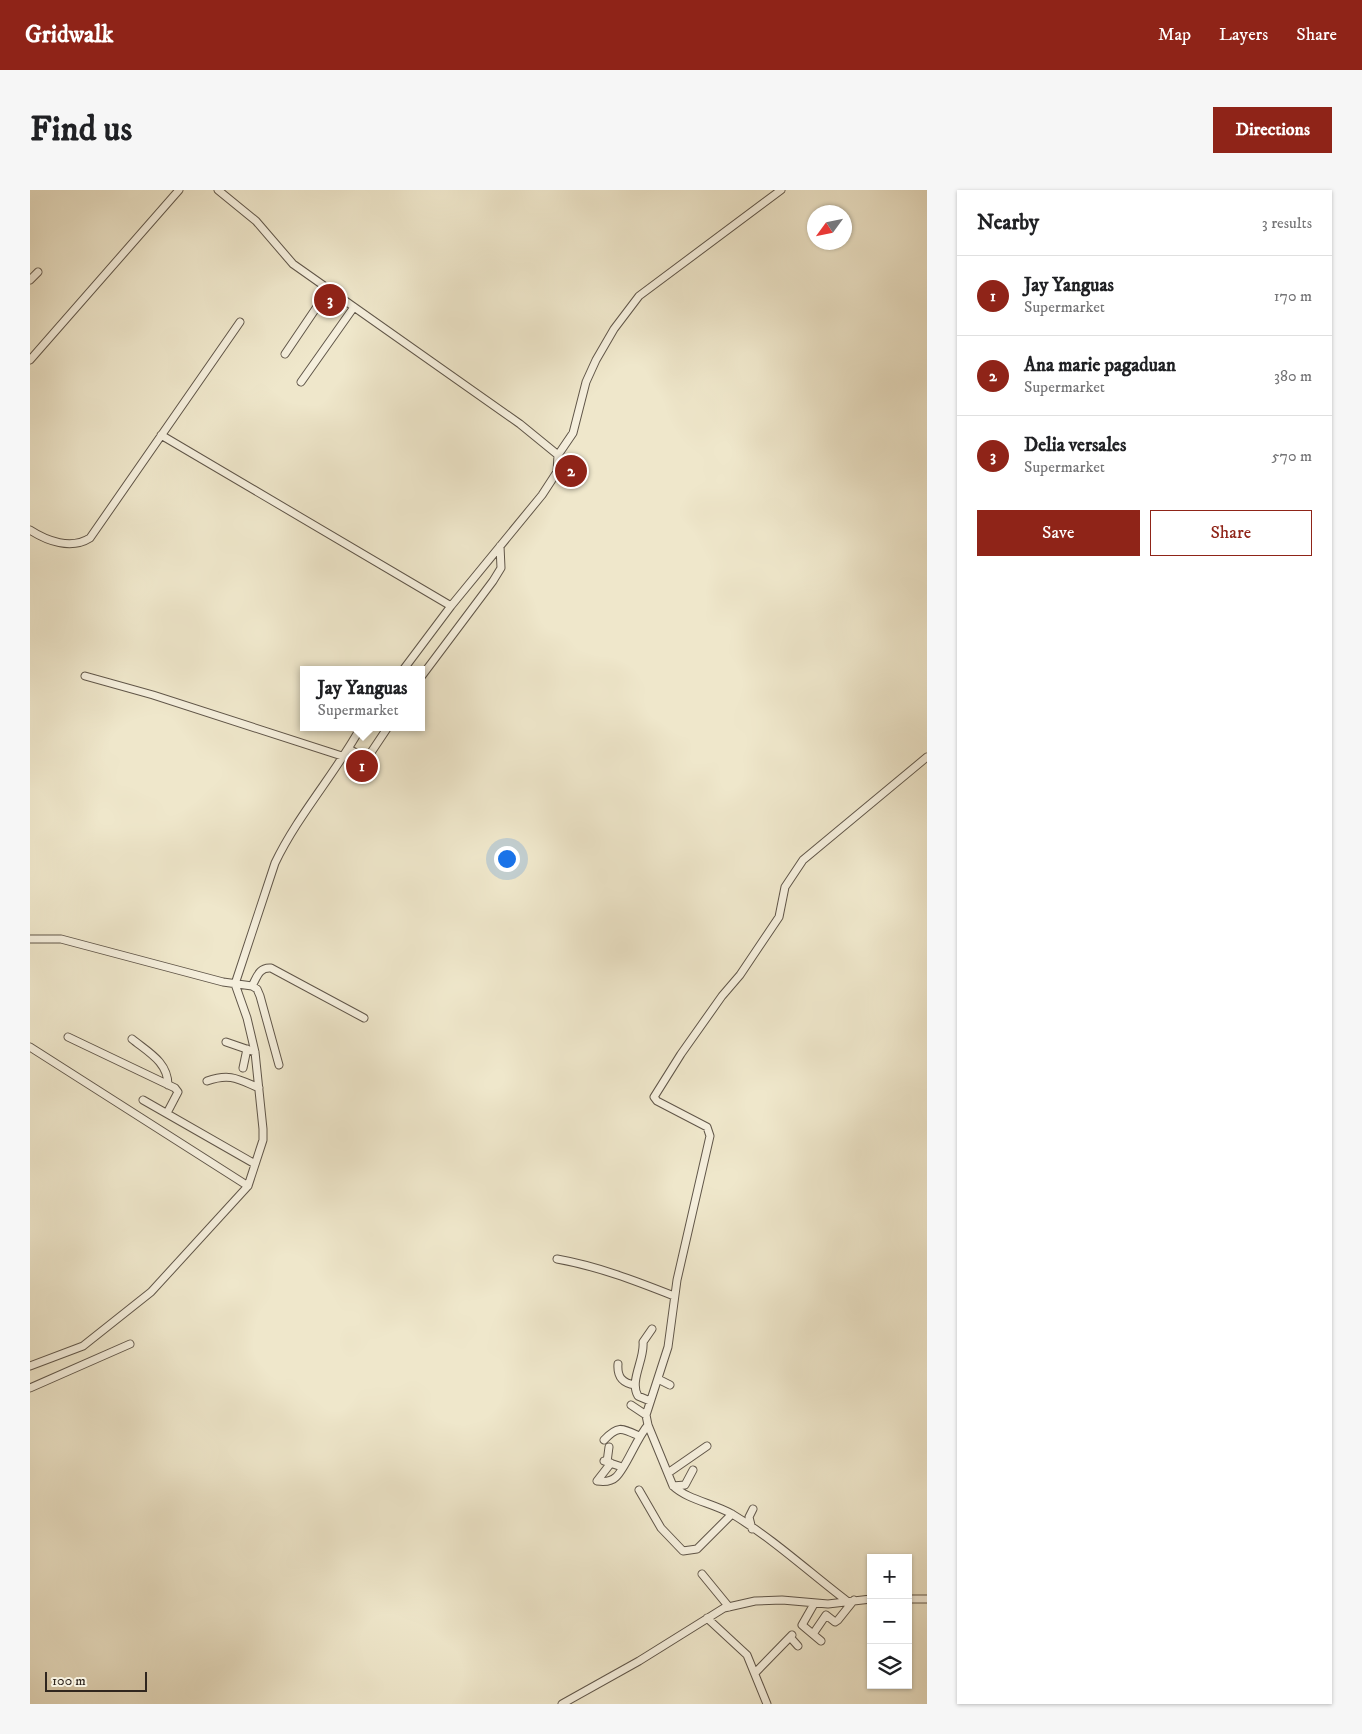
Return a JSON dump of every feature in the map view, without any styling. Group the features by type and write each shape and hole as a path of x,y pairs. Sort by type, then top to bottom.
{"street":[{"path":"30,360 179,190"},
{"path":"218,190 256,221 293,264 520,424 558,455"},
{"path":"406,666 451,606 552,480 557,472 558,455 573,433 586,382 596,360 614,329 639,296 781,190"},
{"path":"30,280 38,272"},
{"path":"285,354 329,289"},
{"path":"301,382 354,307"},
{"path":"30,530 65,544 76,545 90,538 240,322"},
{"path":"161,435 451,606"},
{"path":"425,670 469,616 497,575 502,562 500,546"},
{"path":"85,676 153,695 345,757"},
{"path":"30,1366 82,1346 151,1292 248,1186 263,1140 255,1052 247,1018 235,984 275,862 283,846 345,757 359,731"},
{"path":"349,749 363,757 368,757 385,731"},
{"path":"850,1600 732,1514 711,1503 680,1492 673,1486 648,1425 646,1415 668,1347 674,1296 710,1132 704,1124 657,1101 655,1094 780,917 785,886 802,860 927,757"},
{"path":"30,939 61,938 235,984 252,986 260,996 279,1065"},
{"path":"252,986 260,970 265,967 271,968 364,1018"},
{"path":"68,1037 168,1084 178,1092 167,1113"},
{"path":"132,1039 163,1065 168,1074 168,1084"},
{"path":"226,1042 255,1052"},
{"path":"30,1047 248,1186"},
{"path":"242,1068 247,1049"},
{"path":"207,1081 224,1076 259,1088"},
{"path":"142,1100 255,1164"},
{"path":"557,1259 575,1262 632,1280 674,1296"},
{"path":"650,1401 638,1396 635,1385 644,1351 643,1342 652,1329"},
{"path":"30,1388 130,1344"},
{"path":"618,1364 617,1371 620,1379 628,1384 635,1385"},
{"path":"658,1379 670,1385"},
{"path":"631,1406 646,1415"},
{"path":"609,1448 607,1462 597,1481 604,1482 614,1479 638,1436 648,1425"},
{"path":"604,1440 614,1430 620,1429 638,1436"},
{"path":"668,1473 707,1446"},
{"path":"607,1462 622,1467"},
{"path":"673,1486 685,1485 694,1470"},
{"path":"639,1490 661,1528 683,1551 697,1549 732,1514"},
{"path":"752,1529 749,1517 753,1509"},
{"path":"702,1574 729,1607"},
{"path":"562,1704 639,1661 707,1618 729,1607 755,1602 782,1600 814,1604 867,1599"},
{"path":"912,1599 927,1599"},
{"path":"813,1634 826,1615 835,1622 838,1620 850,1600"},
{"path":"814,1604 802,1624 821,1641"},
{"path":"707,1618 747,1655 767,1704"},
{"path":"755,1673 791,1636 798,1646"}],"place":[{"name":"Delia versales","path":"330,300"},
{"name":"Ana marie pagaduan","path":"571,471"},
{"name":"Jay Yanguas","path":"362,766"}]}
